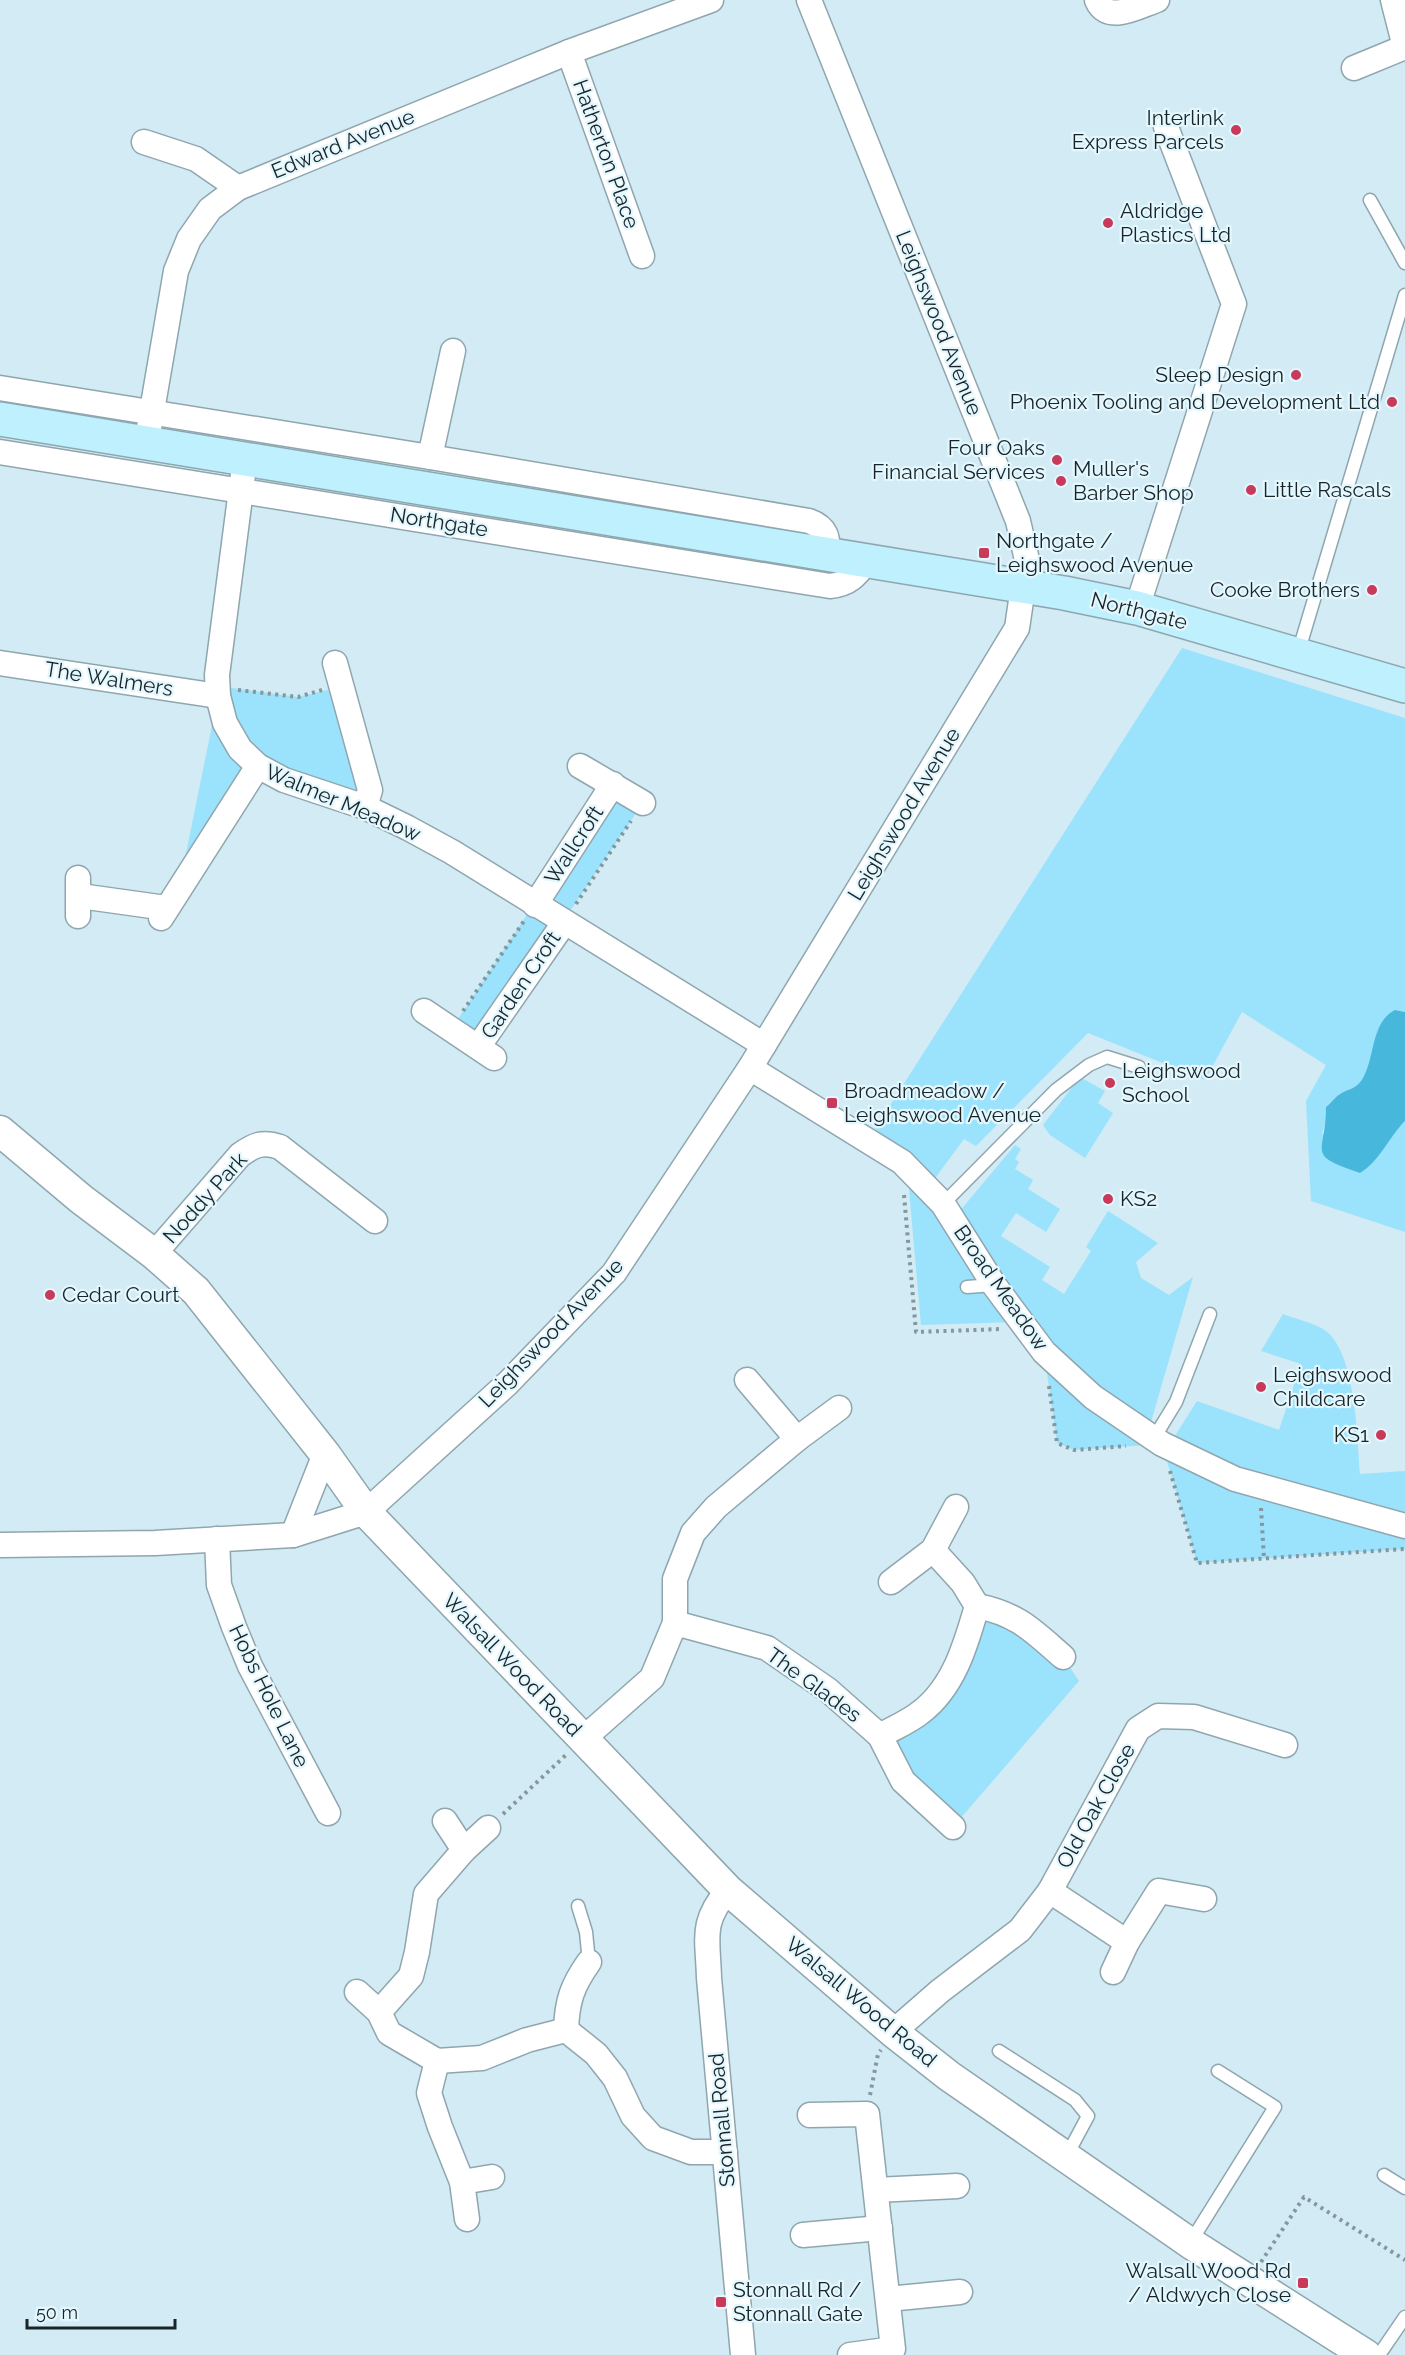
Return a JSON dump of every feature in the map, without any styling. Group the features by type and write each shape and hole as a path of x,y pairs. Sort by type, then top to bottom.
{"main road":[{"name":"Northgate","path":"0,419 149,428 243,474 827,555 1064,593 1137,608 1405,686"}],"street":[{"name":"Edward Avenue","path":"149,428 176,270 189,239 210,209 238,188 569,52 711,0"},
{"name":"Leighswood Avenue","path":"366,1512 508,1383 614,1273 750,1068 1017,628 1027,560 1018,521 809,0"},
{"path":"1097,0 1099,6 1118,14 1157,0"},
{"path":"1354,68 1405,47 1393,0"},
{"name":"Hatherton Place","path":"569,52 642,256"},
{"path":"1137,608 1234,304 1195,177 1166,127"},
{"path":"144,142 196,159 238,188"},
{"path":"430,457 453,351"},
{"name":"Northgate","path":"0,388 149,428 430,457 809,521 818,524 827,535 827,555"},
{"name":"Northgate","path":"0,452 243,474 830,586 844,585 855,578 867,561"},
{"name":"Walmer Meadow","path":"243,474 217,691 220,709 231,735 240,748 258,766 284,780 365,807 452,852 764,1045"},
{"name":"The Walmers","path":"0,663 217,691"},
{"path":"335,663 331,688 370,790 365,807"},
{"path":"79,897 163,913 258,766"},
{"name":"Wallcroft","path":"580,766 644,803"},
{"name":"Wallcroft","path":"535,904 613,784"},
{"name":"Garden Croft","path":"423,1011 486,1053 564,923"},
{"name":"Broad Meadow","path":"750,1068 902,1162 943,1204 994,1285 1044,1352 1093,1397 1158,1441 1235,1479 1405,1526"},
{"name":"Walsall Wood Road","path":"0,1131 81,1199 154,1254 196,1291 325,1454 366,1512 728,1890 893,2032 949,2076 1190,2243 1366,2355"},
{"name":"Noddy Park","path":"154,1254 240,1155 256,1143 270,1143 280,1147 375,1221"},
{"path":"747,1380 797,1439"},
{"path":"583,1739 652,1678 675,1623 675,1579 693,1533 716,1507 797,1439 839,1408"},
{"path":"293,1534 325,1454"},
{"path":"891,1582 933,1550 956,1507"},
{"path":"0,1545 155,1543 293,1534 366,1512"},
{"name":"Hobs Hole Lane","path":"217,1539 219,1586 234,1627 250,1666 328,1813"},
{"path":"933,1550 963,1583 977,1606 996,1610 1020,1620 1063,1657"},
{"name":"The Glades","path":"880,1736 922,1712 950,1680 967,1642 977,1606"},
{"name":"The Glades","path":"675,1623 767,1648 828,1690 880,1736 903,1781 953,1827"},
{"name":"Old Oak Close","path":"893,2032 940,1991 1020,1930 1050,1891 1138,1729 1158,1716 1194,1717 1285,1745"},
{"path":"445,1821 464,1850"},
{"path":"379,2012 411,1976 426,1894 464,1850 488,1828"},
{"name":"Stonnall Road","path":"728,1890 714,1906 707,1924 709,1978 743,2355"},
{"name":"Old Oak Close","path":"1050,1891 1127,1942"},
{"path":"1113,1972 1127,1942 1159,1892 1204,1899"},
{"path":"566,2030 567,2006 575,1981 589,1962"},
{"path":"357,1992 379,2012 389,2033 437,2061 482,2058 527,2040 566,2030"},
{"path":"566,2030 596,2054 615,2078 633,2116 653,2138 691,2152 725,2152"},
{"path":"437,2061 429,2093 462,2182 467,2219"},
{"path":"810,2115 867,2114 893,2352 850,2355"},
{"path":"462,2182 492,2177"},
{"path":"876,2190 957,2186"},
{"path":"803,2235 880,2228"},
{"path":"888,2299 960,2292"}],"lane":[{"path":"1370,200 1405,263"},
{"path":"1298,653 1405,295"},
{"path":"943,1204 1056,1090 1089,1065 1107,1057 1139,1067"},
{"path":"967,1287 994,1285"},
{"path":"1158,1441 1176,1402 1210,1314"},
{"path":"578,1906 586,1932 589,1962"},
{"path":"999,2052 1075,2100 1088,2116 1066,2157"},
{"path":"1190,2243 1275,2107 1218,2071"},
{"path":"1384,2175 1405,2188"},
{"path":"1379,2355 1405,2317"}],"path":[{"path":"217,691 298,698 331,688"},
{"path":"564,923 644,803"},
{"path":"451,1030 535,904"},
{"path":"902,1162 916,1332 1027,1328"},
{"path":"1044,1352 1057,1443 1074,1450 1158,1441 1197,1563 1405,1549"},
{"path":"1260,1485 1264,1559"},
{"path":"488,1828 583,1739"},
{"path":"867,2114 878,2054 893,2032"},
{"path":"1249,2280 1304,2197 1405,2260"}],"shaded area":[{"path":"1182,648 1405,718 1405,1012 1395,1010 1378,1030 1365,1076 1357,1087 1339,1094 1326,1107 1326,1120 1322,1134 1396,1131 1405,1121 1405,1232 1311,1201 1306,1101 1326,1065 1242,1012 1205,1080 1088,1033 976,1146 964,1139 933,1181 875,1129"},
{"path":"217,686 298,697 340,687 365,807 258,766 179,888 218,696"},
{"path":"613,784 643,803 478,1047 451,1030"},
{"path":"1395,1010 1405,1012 1405,1121 1373,1162 1360,1173 1331,1161 1322,1151 1326,1107 1338,1095 1361,1082 1367,1070 1377,1031 1387,1016"},
{"path":"1080,1077 1105,1091 1098,1103 1113,1113 1085,1158 1050,1135 1043,1125"},
{"path":"1015,1145 1021,1149 1015,1159 1019,1162 1015,1169 1033,1180 1028,1189 1060,1209 1046,1232 1016,1213 1001,1236 1050,1267 1042,1280 1064,1294 1091,1251 1086,1247 1108,1211 1158,1243 1136,1262 1141,1278 1169,1295 1193,1277 1149,1429 1051,1348 959,1212"},
{"path":"908,1178 937,1205 1015,1322 921,1325"},
{"path":"1283,1314 1323,1329 1334,1339 1342,1355 1353,1396 1360,1474 1405,1471 1405,1516 1237,1470 1171,1442 1197,1401 1279,1430 1301,1364 1261,1351"},
{"path":"1044,1352 1162,1444 1074,1450 1057,1443"},
{"path":"1162,1444 1405,1526 1405,1549 1197,1563"},
{"path":"977,1606 1063,1657 1079,1681 953,1827 880,1736 922,1712"}],"place":[{"name":"Interlink Express Parcels","path":"1236,130"},
{"name":"Aldridge Plastics Ltd","path":"1108,223"},
{"name":"Sleep Design","path":"1296,375"},
{"name":"Phoenix Tooling and Development Ltd","path":"1392,402"},
{"name":"Four Oaks Financial Services","path":"1057,460"},
{"name":"Muller's Barber Shop","path":"1061,481"},
{"name":"Little Rascals","path":"1251,490"},
{"name":"Northgate / Leighswood Avenue","path":"984,553"},
{"name":"Cooke Brothers","path":"1372,590"},
{"name":"Leighswood School","path":"1110,1083"},
{"name":"Broadmeadow / Leighswood Avenue","path":"832,1103"},
{"name":"KS2","path":"1108,1199"},
{"name":"Cedar Court","path":"50,1295"},
{"name":"Leighswood Childcare","path":"1261,1387"},
{"name":"KS1","path":"1381,1435"},
{"name":"Walsall Wood Rd / Aldwych Close","path":"1303,2283"},
{"name":"Stonnall Rd / Stonnall Gate","path":"721,2302"}]}
